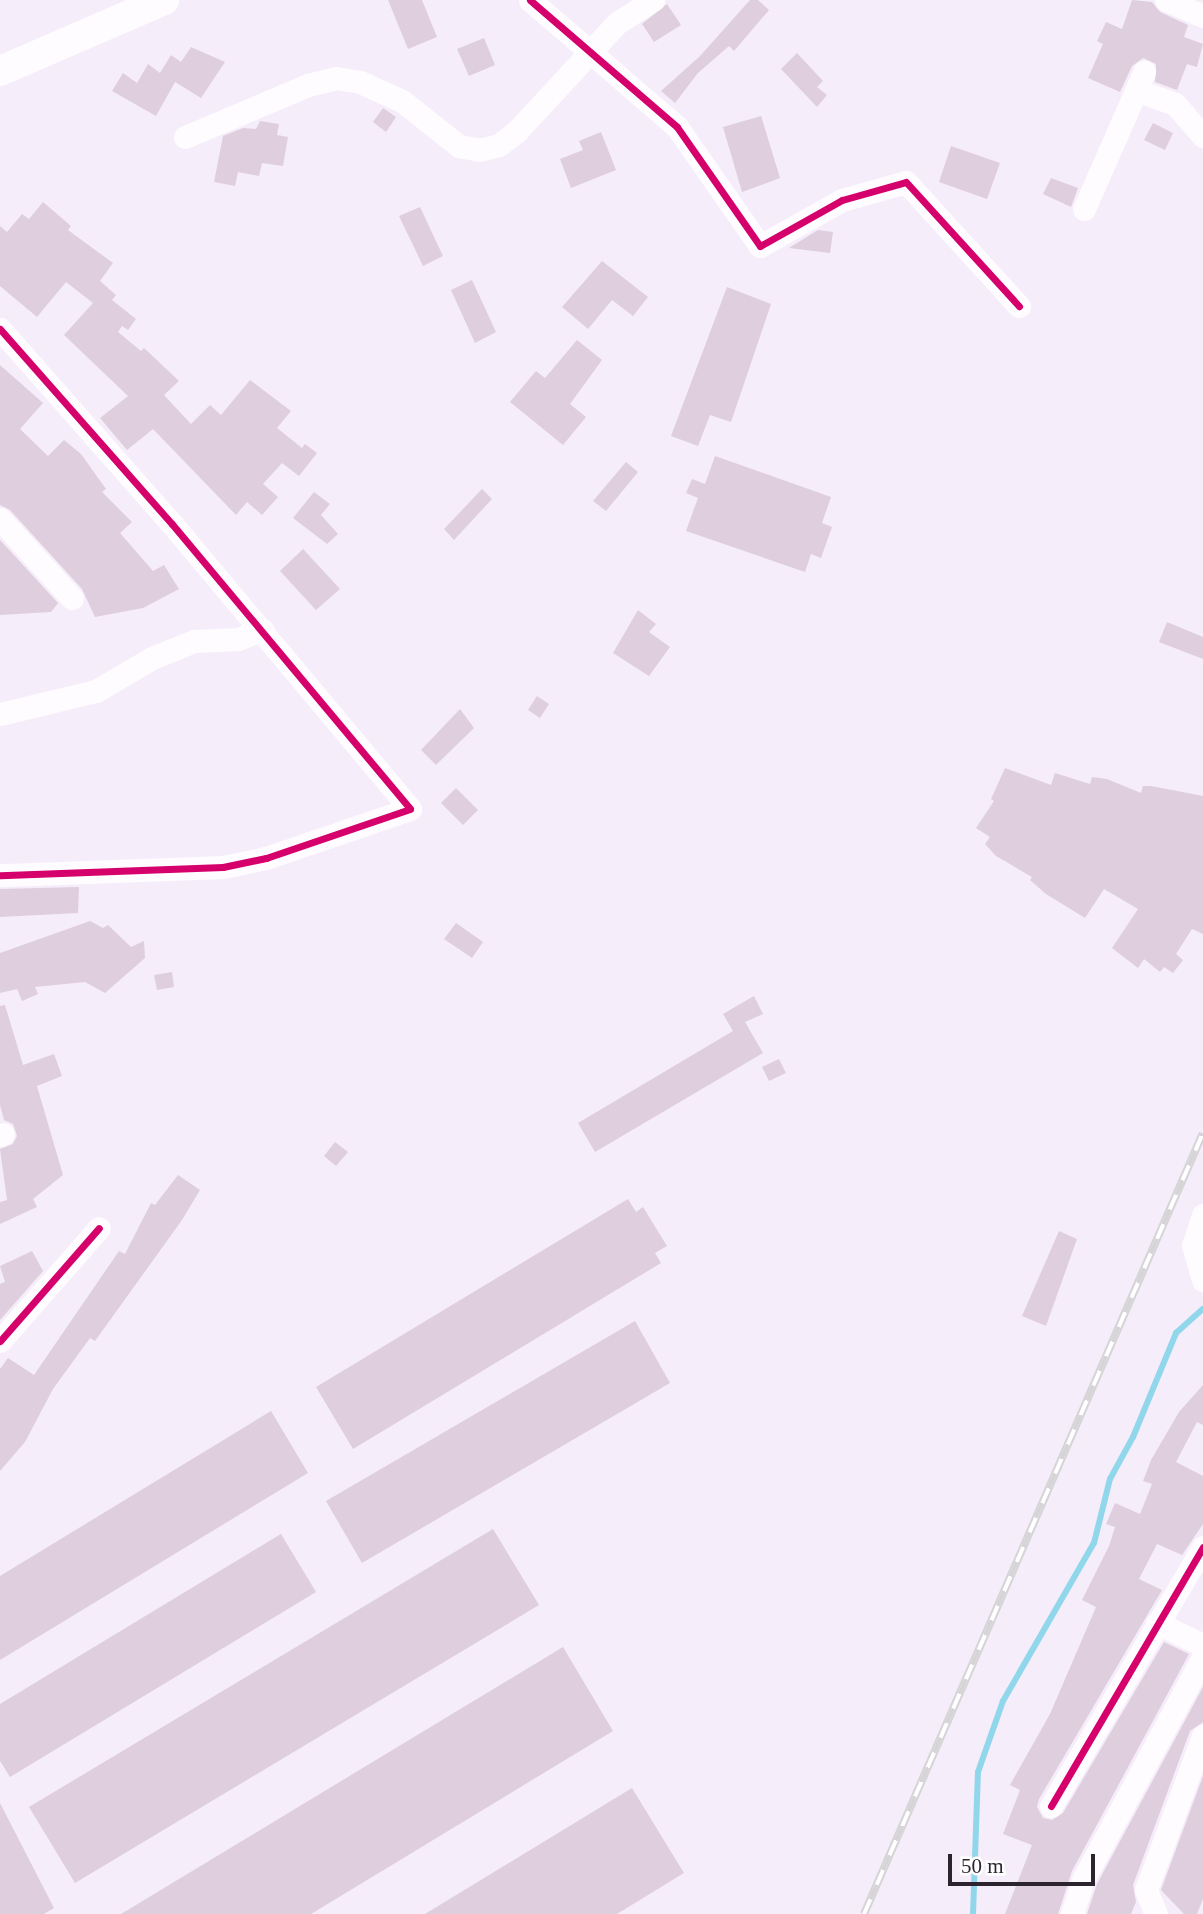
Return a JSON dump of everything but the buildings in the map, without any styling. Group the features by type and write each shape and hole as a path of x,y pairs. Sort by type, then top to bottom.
{"main road":[{"path":"0,71 164,0"}],"street":[{"path":"530,0 677,127 760,246 842,200 906,182 1019,306"},
{"path":"185,137 308,85 337,78 360,82 402,101 459,146 479,150 499,145 517,131 617,23 653,0"},
{"path":"1166,0 1203,16"},
{"path":"1084,209 1140,81 1175,104 1203,136"},
{"path":"0,329 262,630 410,809 293,850 223,867 0,875"},
{"path":"0,519 72,598"},
{"path":"3,708 96,691 152,658 194,641 238,639 262,630"},
{"path":"1203,1215 1193,1245 1203,1281"},
{"path":"0,1341 99,1228"},
{"path":"1051,1806 1203,1547"},
{"path":"1157,1623 1203,1645"},
{"path":"1072,1914 1084,1878 1203,1657"},
{"path":"1155,1914 1146,1890 1203,1736"}],"waterway":[{"path":"973,1914 978,1772 1003,1701 1094,1543 1110,1479 1133,1437 1176,1333 1203,1309"}],"railway":[{"path":"864,1914 1203,1133"}],"cycle path":[{"path":"530,0 677,127 760,246 842,200 906,182 1019,306"},
{"path":"0,329 172,524 410,809 266,858 223,867 0,875"},
{"path":"0,1341 99,1228"},
{"path":"1051,1806 1203,1547"}]}
